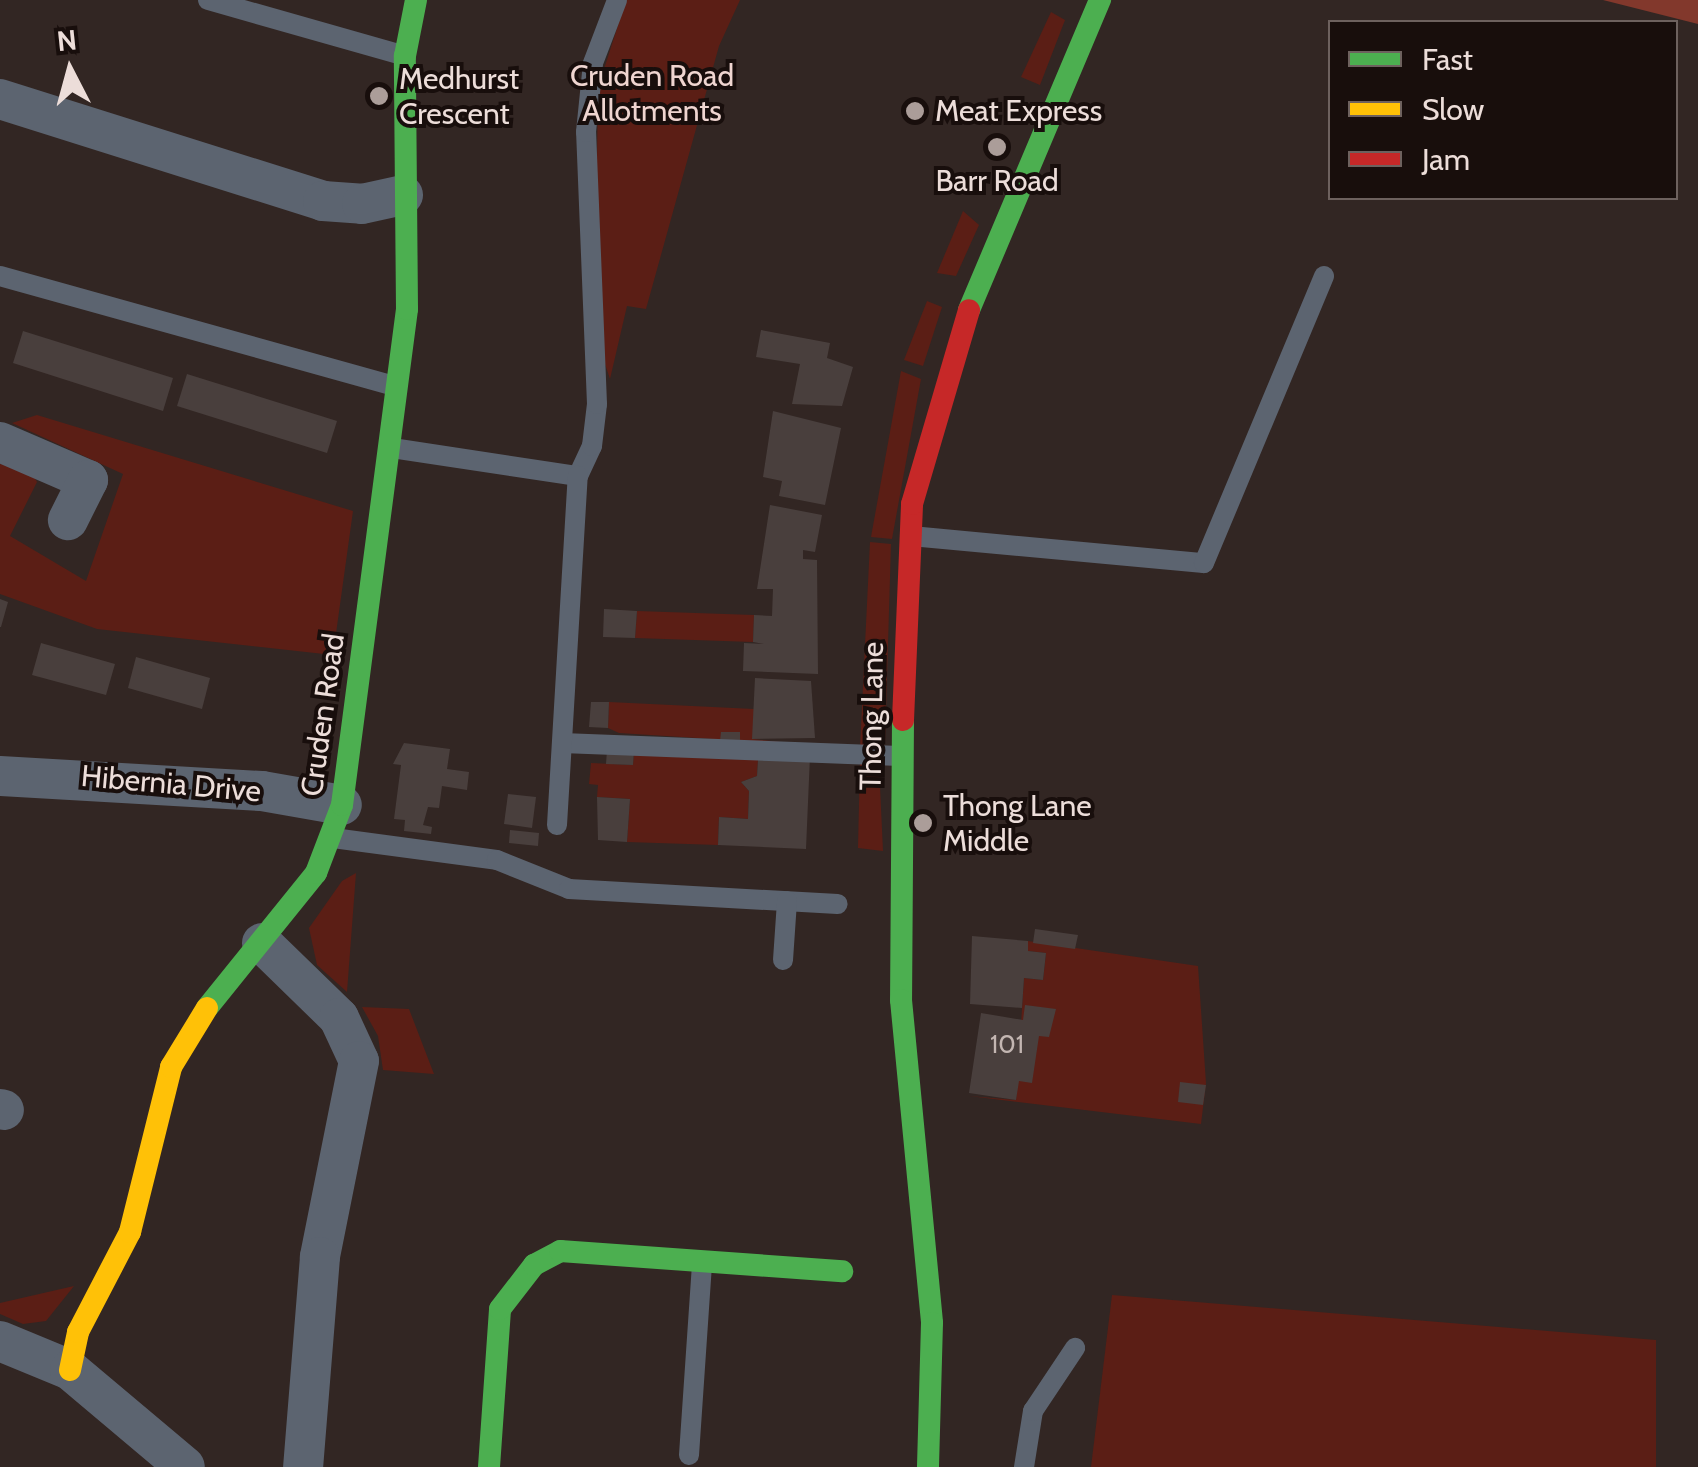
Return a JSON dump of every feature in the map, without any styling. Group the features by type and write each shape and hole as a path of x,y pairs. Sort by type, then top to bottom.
{"street":[{"name":"Cruden Road","path":"70,1370 78,1332 130,1232 171,1067 203,1013 308,886 337,822 408,309 403,196 405,56 416,0"},
{"name":"Thong Lane","path":"928,1467 932,1323 901,1000 909,536 924,447 962,324 1100,0"},
{"path":"0,99 323,201 362,204 403,196"},
{"path":"0,442 88,480 68,520"},
{"name":"Hibernia Drive","path":"0,776 262,790 337,822"},
{"path":"262,942 339,1018 359,1061 320,1256 302,1467"},
{"path":"489,1467 500,1310 534,1264 560,1251 842,1271"},
{"path":"0,1342 70,1370 185,1467"}],"lane":[{"path":"208,0 405,56"},
{"path":"557,825 578,476 592,446 597,404 586,132 592,64 617,0"},
{"path":"0,276 396,387"},
{"path":"909,536 1204,562 1324,276"},
{"path":"390,448 578,476"},
{"path":"562,743 903,756"},
{"path":"337,822 497,860 569,889 838,904"},
{"path":"784,960 787,902"},
{"path":"688,1455 702,1260"},
{"path":"1024,1467 1033,1411 1075,1348"}],"green space":[{"name":"Cruden Road Allotments","path":"626,0 740,0 719,46 646,309 627,306 610,379 602,355 596,227 598,88"},
{"path":"1051,12 1065,20 1040,85 1021,77"},
{"path":"963,211 979,225 956,276 937,273"},
{"path":"927,301 942,307 923,366 904,360"},
{"path":"901,371 921,379 892,539 871,537"},
{"path":"37,415 353,511 333,655 97,629 0,594 0,464 30,470 37,482 10,536 86,581 123,474 12,423"},
{"path":"870,542 891,544 885,744 860,748"},
{"path":"637,611 754,615 753,642 635,638"},
{"path":"609,702 754,709 753,739 809,745 619,733 608,728"},
{"path":"634,749 758,760 757,776 741,782 749,791 748,819 719,817 718,845 627,842 630,799 597,797 598,785 589,784 591,763 633,765"},
{"path":"860,761 879,765 883,851 858,848"},
{"path":"356,873 347,992 317,965 309,928 342,881"},
{"path":"1028,941 1198,966 1206,1083 1201,1124 969,1096 1016,1100 1024,978 1043,980 1046,953 1028,951"},
{"path":"362,1007 409,1009 434,1074 383,1070 378,1036"},
{"path":"74,1286 46,1321 23,1324 0,1314 0,1303"},
{"path":"1112,1295 1656,1340 1656,1467 1091,1467"}],"shaded area":[{"path":"1603,0 1698,0 1698,24"}],"building":[{"path":"761,330 830,343 827,358 853,367 842,406 792,404 800,364 756,357"},
{"path":"23,331 173,378 163,411 13,363"},
{"path":"187,374 337,421 327,453 177,406"},
{"path":"773,411 841,428 825,505 779,496 782,481 763,477"},
{"path":"770,505 822,515 815,552 803,550 803,559 817,560 818,674 743,671 744,643 764,644 753,642 754,615 772,616 773,589 757,589"},
{"path":"0,599 8,602 1,627 0,627"},
{"path":"604,609 637,611 635,638 603,637"},
{"path":"41,643 115,664 106,695 32,675"},
{"path":"136,657 210,678 202,709 128,688"},
{"path":"755,678 811,681 815,738 752,739"},
{"path":"591,702 609,702 608,728 589,727"},
{"path":"721,732 740,732 740,742 720,741"},
{"path":"404,743 450,749 447,769 469,772 467,790 442,786 439,808 428,807 423,825 432,827 431,834 404,831 405,820 394,819 401,765 393,764"},
{"path":"607,750 634,751 633,765 606,764"},
{"path":"810,756 806,849 718,845 719,817 748,819 749,791 741,782 757,776 758,760"},
{"path":"508,794 536,797 532,828 504,824"},
{"path":"597,797 630,799 627,842 598,840"},
{"path":"510,830 539,833 538,846 509,843"},
{"path":"1035,929 1078,935 1075,949 1033,943"},
{"path":"972,936 1028,941 1028,951 1046,953 1043,980 1024,978 1022,1008 970,1004"},
{"path":"1025,1005 1056,1009 1049,1037 1039,1036 1032,1083 1019,1081 1016,1100 969,1093 981,1013 1023,1020"},
{"path":"1180,1082 1206,1085 1203,1105 1178,1102"}],"traffic: fast":[{"path":"207,1008 316,873 342,805 407,309 405,56 416,0"},
{"path":"969,310 1100,0"},
{"path":"903,720 901,1000 932,1323 928,1467"},
{"path":"489,1467 500,1309 534,1265 560,1251 842,1271"}],"traffic: slow":[{"path":"70,1370 78,1332 130,1232 171,1067 207,1008"}],"traffic: jam":[{"path":"903,720 912,504 969,310"}],"place":[{"name":"Medhurst Crescent","path":"379,96"},
{"name":"Meat Express","path":"915,111"},
{"name":"Barr Road","path":"997,147"},
{"name":"Thong Lane Middle","path":"923,823"}]}
